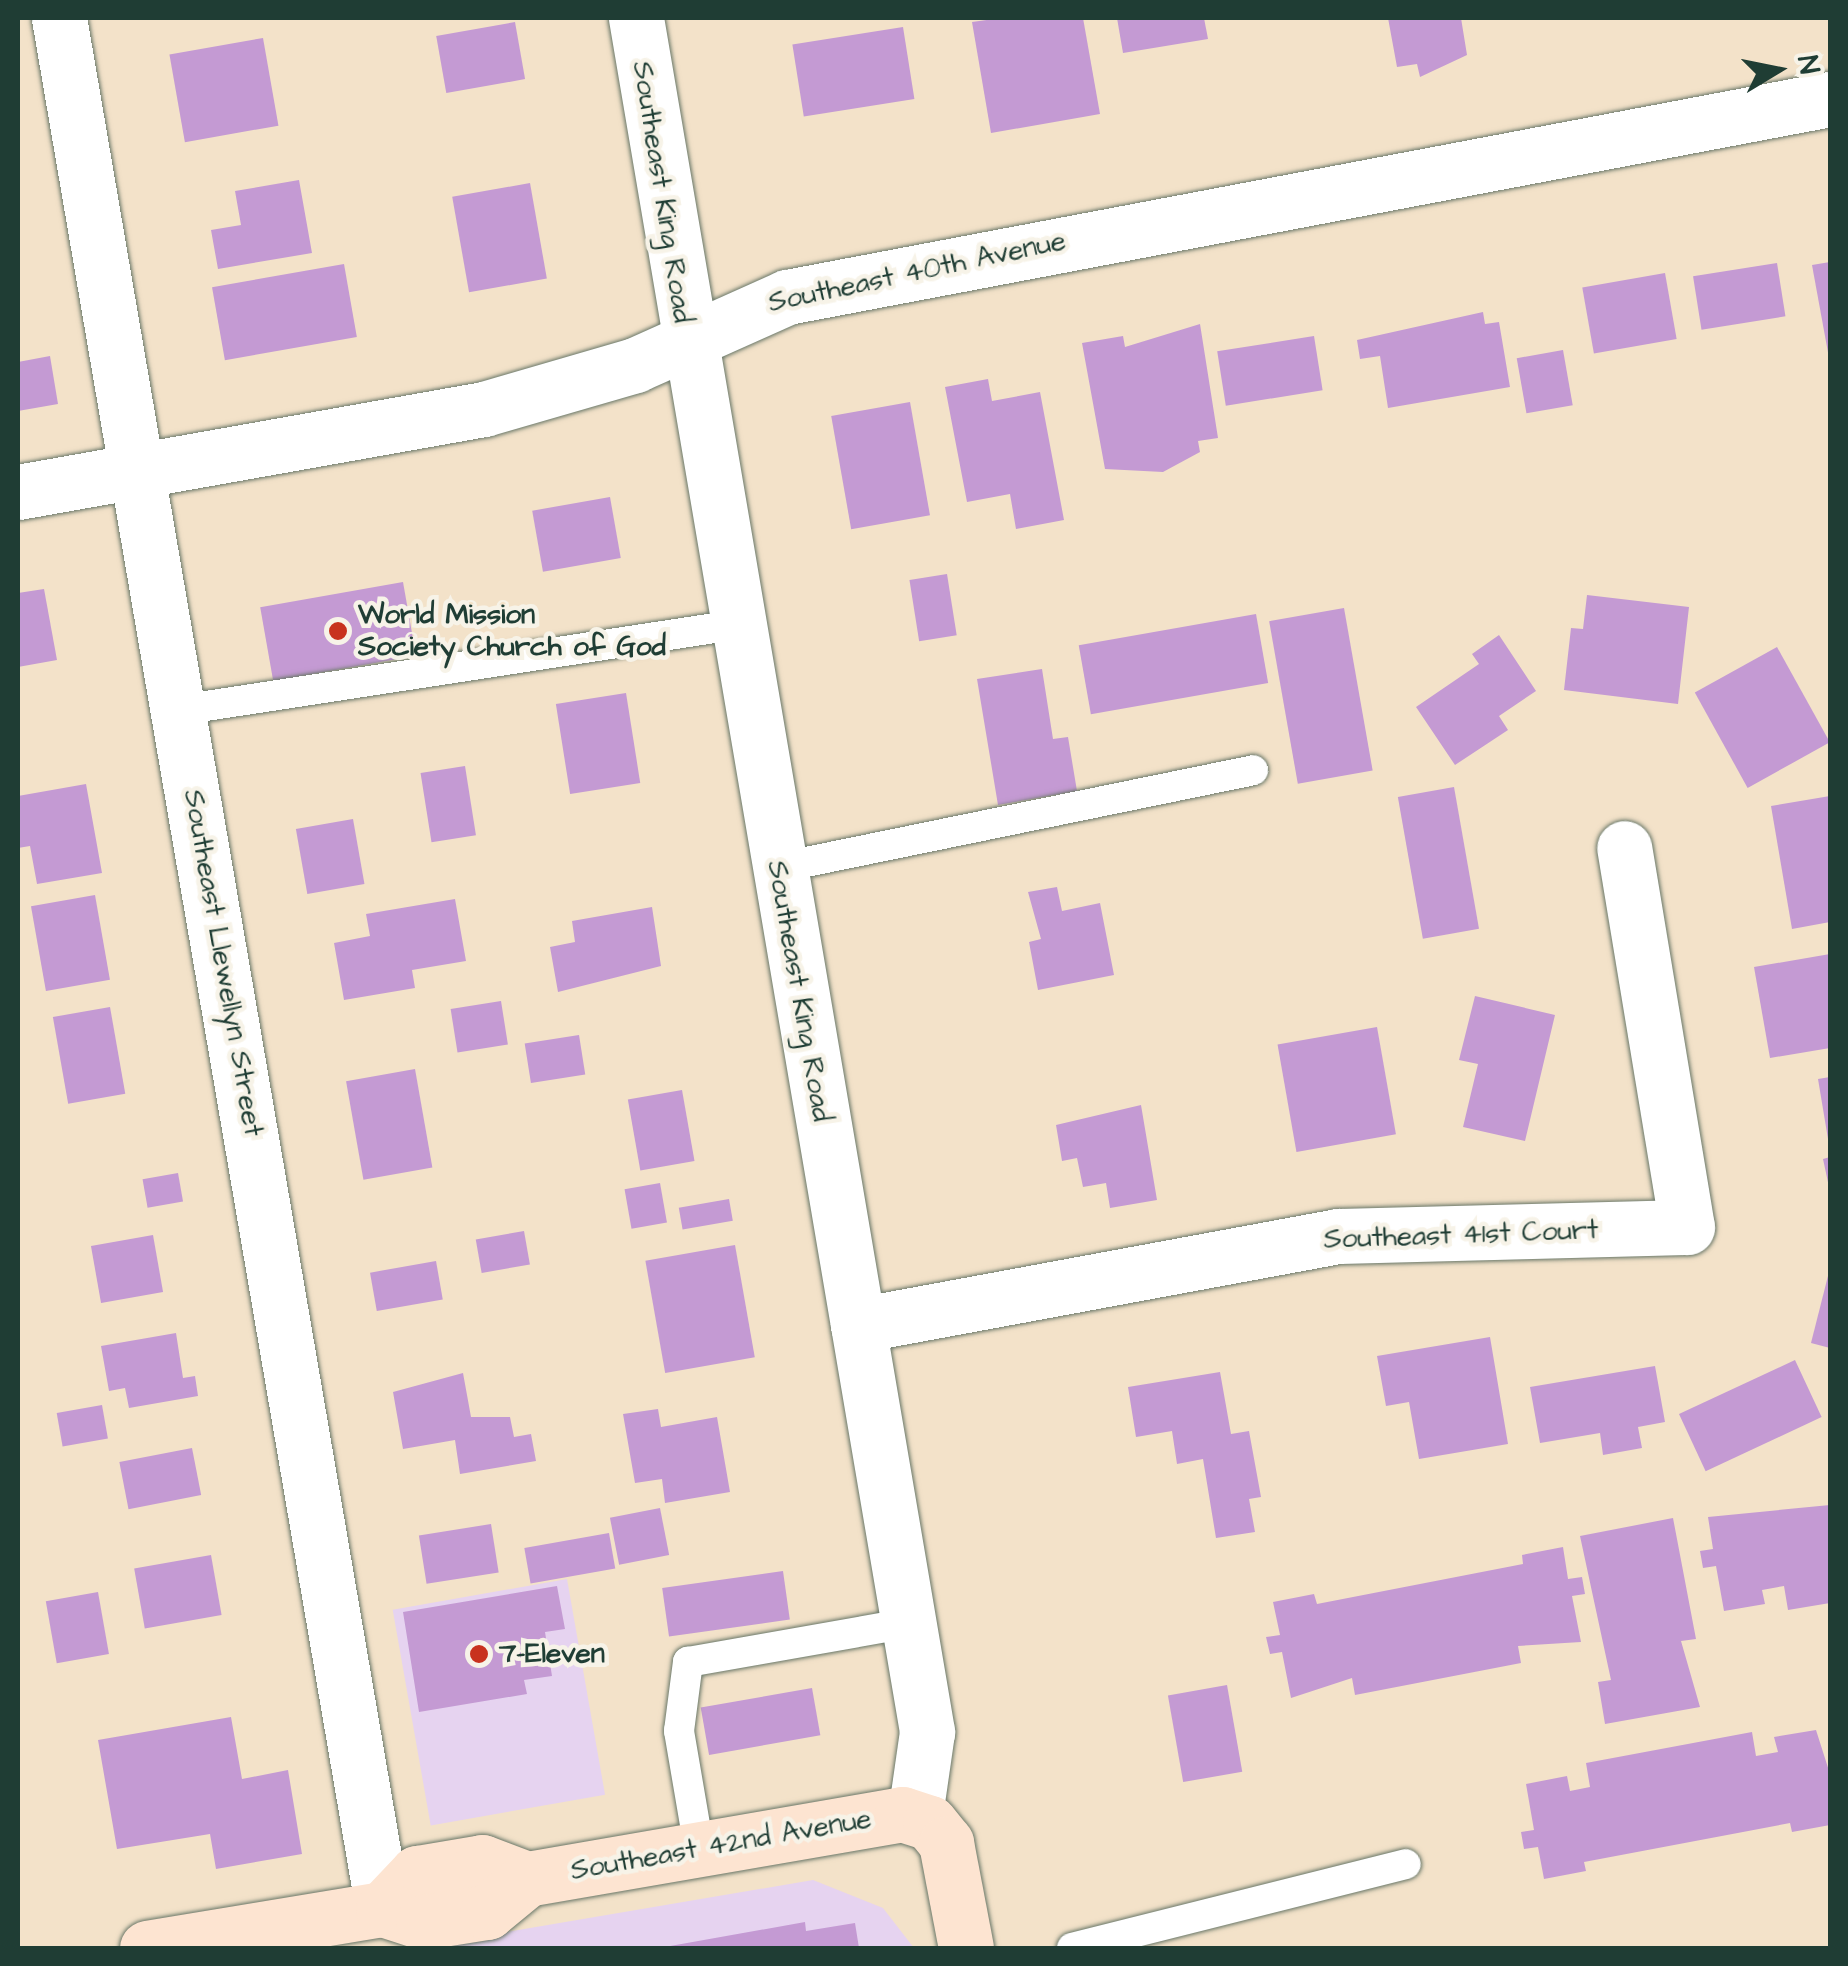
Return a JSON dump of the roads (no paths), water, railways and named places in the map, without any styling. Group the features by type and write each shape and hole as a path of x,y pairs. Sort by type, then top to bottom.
{"main road":[{"name":"Southeast 42nd Avenue","path":"386,1929 417,1872 482,1862 526,1879 915,1815"},
{"path":"915,1815 950,1853 966,1948"},
{"path":"146,1948 386,1929"}],"street":[{"name":"Southeast Llewellyn Street","path":"59,18 140,472 386,1929"},
{"name":"Southeast King Road","path":"636,18 685,340 927,1732 915,1815"},
{"name":"Southeast 40th Avenue","path":"18,492 484,409 602,376 787,297 988,254 1830,98"},
{"name":"Southeast 41st Court","path":"858,1325 1338,1236 1687,1227 1624,848"}],"lane":[{"path":"180,710 734,625"},
{"path":"777,868 1253,770"},
{"path":"699,1848 678,1732 688,1662 909,1623"},
{"path":"1072,1948 1406,1864"}],"place":[{"name":"World Mission Society Church of God","path":"338,631"},
{"name":"7-Eleven","path":"479,1654"}]}
